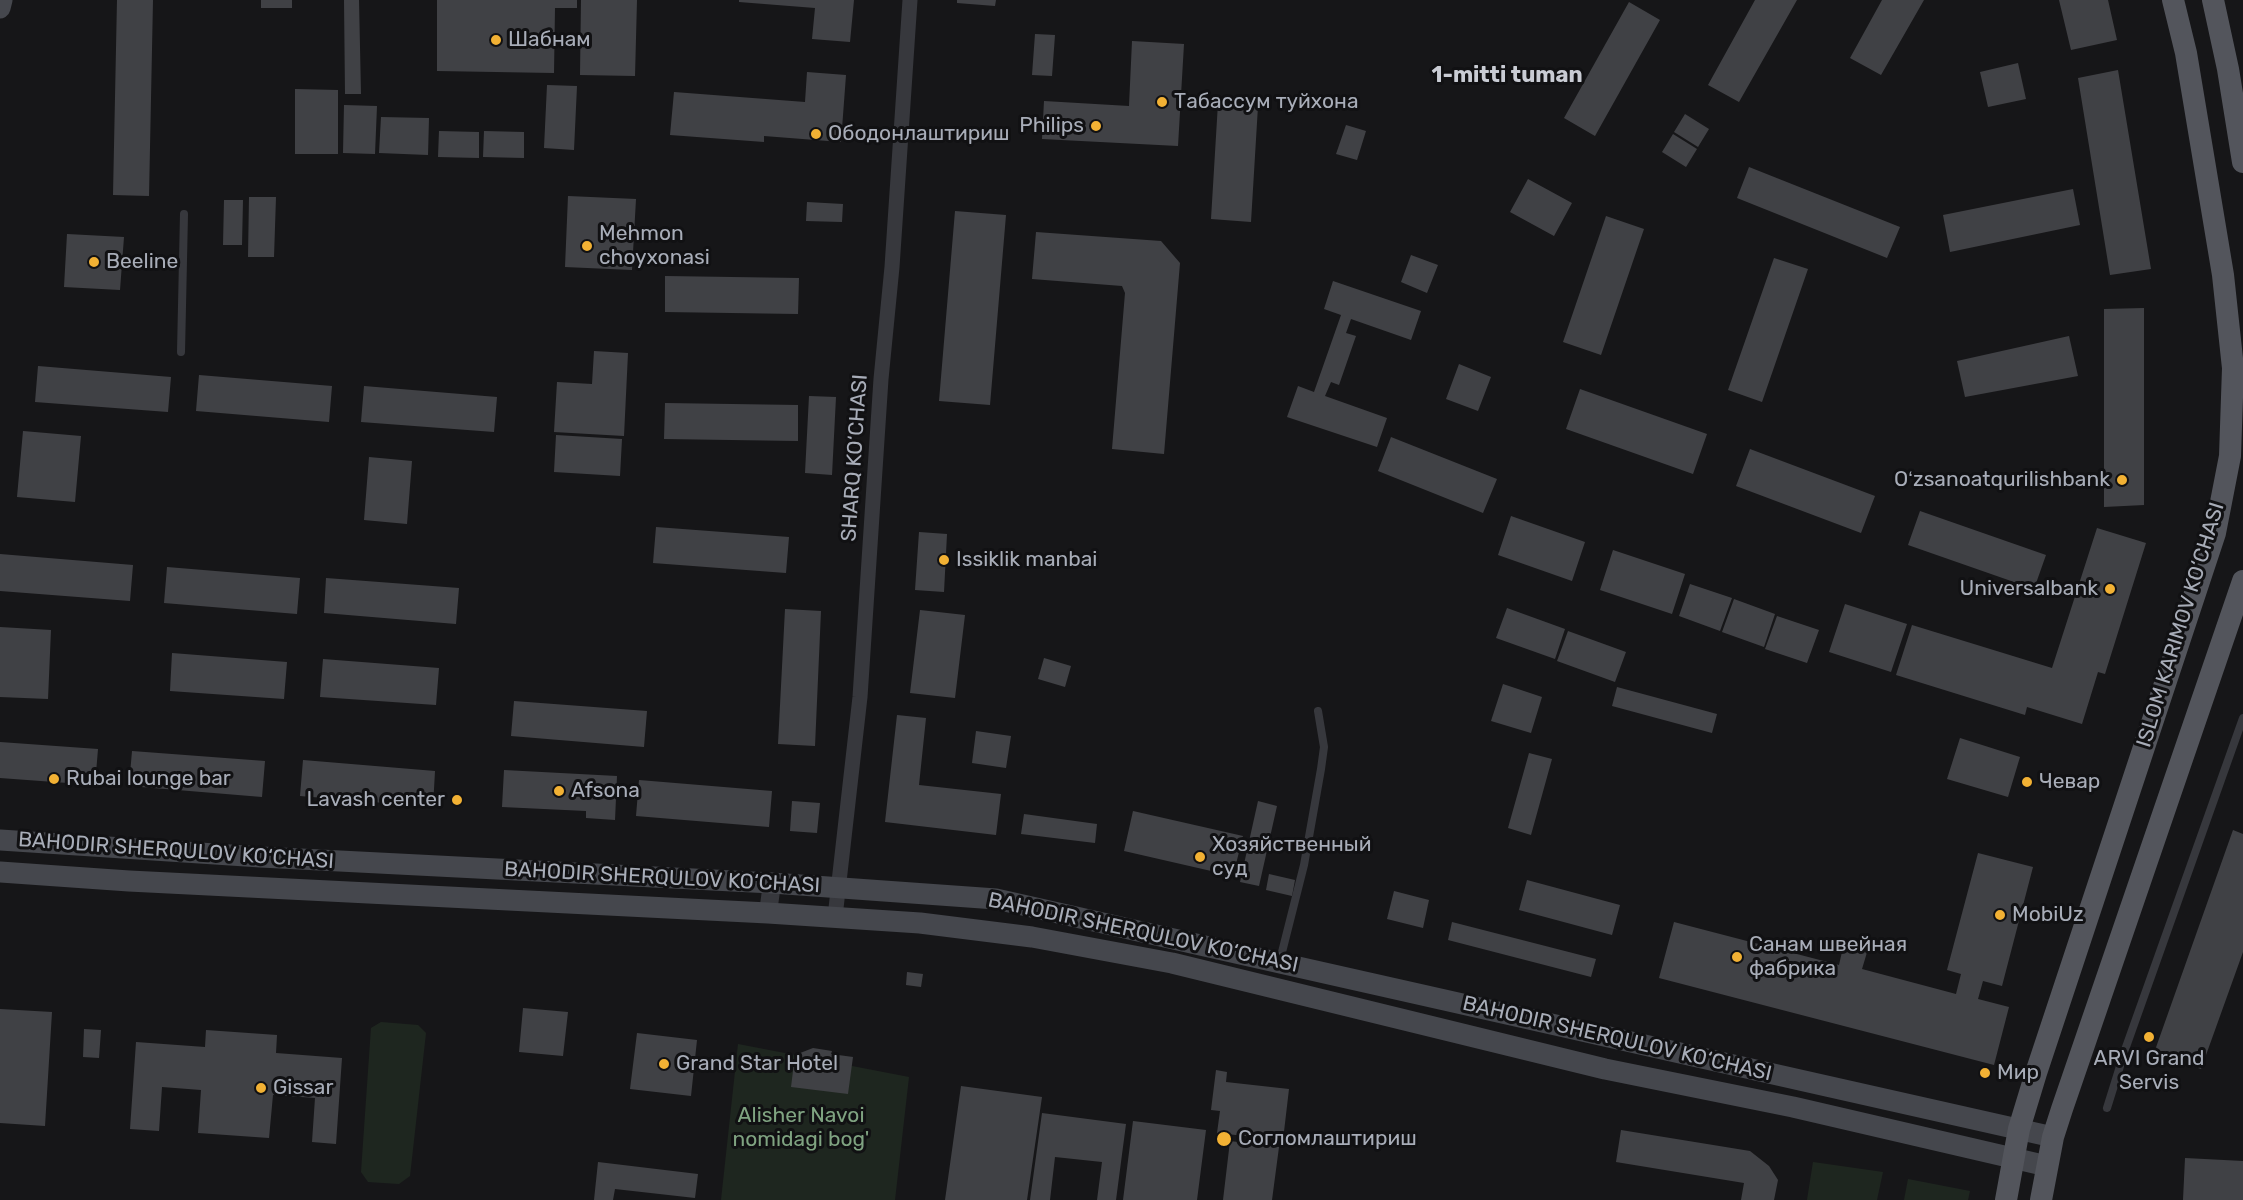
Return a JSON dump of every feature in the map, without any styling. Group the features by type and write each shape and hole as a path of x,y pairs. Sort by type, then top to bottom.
{"main road":[{"path":"0,8 2,0"},
{"name":"ISLOM KARIMOV KO‘CHASI","path":"2006,1200 2019,1129 2215,533 2230,456 2232,368 2223,274 2186,53 2173,0"},
{"path":"2213,0 2243,162"},
{"path":"2186,53 2194,40 2200,38 2212,38 2223,45"},
{"name":"ISLOM KARIMOV KO‘CHASI","path":"2041,1200 2053,1137 2243,581"},
{"name":"BAHODIR SHERQULOV KO‘CHASI","path":"0,840 261,857 772,883 996,899 2053,1137"},
{"name":"BAHODIR SHERQULOV KO‘CHASI","path":"0,872 835,917 920,923 1032,937 1172,963 1605,1070 1793,1107 2047,1166"}],"street":[{"name":"SHARQ KO‘CHASI","path":"835,917 860,697 880,389 892,267 910,0"},
{"path":"768,913 772,883"}],"lane":[{"path":"181,352 184,214"},
{"path":"1280,962 1304,865 1321,769 1324,747 1318,711"},
{"path":"2107,1108 2126,1047 2243,718"}],"green space":[{"path":"381,1022 418,1025 426,1033 410,1176 399,1184 368,1182 361,1172 371,1028"},
{"name":"Alisher Navoi nomidagi bog'","path":"738,1044 909,1077 895,1200 721,1200"},
{"path":"1813,1162 1883,1172 1877,1200 1807,1200"},
{"path":"1908,1179 1970,1191 1968,1200 1904,1200"}],"building":[{"path":"117,0 153,0 149,196 113,195"},
{"path":"261,0 292,0 292,8 261,8"},
{"path":"344,0 359,0 361,94 345,94"},
{"name":"Шабнам","path":"437,0 577,0 577,8 555,8 554,73 437,71"},
{"path":"581,0 637,0 635,76 580,75"},
{"path":"739,0 854,0 850,42 812,39 815,8 739,2"},
{"path":"957,0 996,0 995,6 957,3"},
{"path":"1755,0 1797,0 1739,102 1708,85"},
{"path":"1882,0 1924,0 1881,75 1850,58"},
{"path":"2059,0 2108,0 2117,40 2071,50"},
{"path":"1629,2 1660,20 1595,136 1564,118"},
{"path":"1035,34 1055,35 1052,76 1032,75"},
{"path":"1132,41 1184,44 1178,146 1042,139 1044,101 1129,106"},
{"path":"2018,63 2026,99 1988,107 1980,72"},
{"path":"2118,70 2151,269 2110,275 2078,78"},
{"path":"807,72 846,75 841,142 764,136 764,142 670,135 674,92 805,102"},
{"path":"547,85 577,86 574,150 544,148"},
{"path":"295,89 338,90 338,154 295,154"},
{"path":"1218,103 1258,106 1251,222 1211,219"},
{"path":"344,105 377,106 375,154 343,153"},
{"path":"1685,114 1709,129 1698,147 1674,132"},
{"path":"381,117 429,118 428,155 379,153"},
{"path":"1346,125 1366,131 1357,160 1336,154"},
{"path":"439,131 479,132 479,158 438,157"},
{"path":"484,131 524,132 524,158 483,157"},
{"path":"1673,134 1697,149 1686,167 1662,152"},
{"path":"1749,167 1900,227 1887,258 1737,198"},
{"path":"1528,179 1572,203 1554,236 1510,212"},
{"path":"2073,189 2080,225 1950,252 1943,215"},
{"path":"568,196 636,199 632,270 565,267"},
{"path":"249,197 276,197 274,257 248,257"},
{"path":"224,200 243,200 242,245 223,245"},
{"path":"807,202 843,204 842,222 806,221"},
{"path":"955,211 1006,215 990,405 939,401"},
{"path":"1606,216 1644,229 1601,355 1563,342"},
{"path":"1036,232 1161,241 1180,263 1164,454 1112,449 1125,293 1122,286 1032,279"},
{"name":"Beeline","path":"67,234 124,237 120,290 64,287"},
{"path":"1411,255 1438,265 1427,293 1401,282"},
{"path":"1774,258 1808,269 1762,402 1728,390"},
{"path":"665,276 799,278 798,314 665,312"},
{"path":"1333,281 1421,311 1411,340 1351,319 1346,333 1356,336 1339,385 1331,382 1325,396 1387,418 1377,447 1287,417 1298,386 1314,392 1341,315 1324,309"},
{"path":"2144,308 2144,505 2104,507 2104,309"},
{"path":"2069,336 2078,376 1965,397 1957,361"},
{"path":"594,351 628,353 624,436 554,432 557,382 592,384"},
{"path":"1459,364 1491,377 1478,411 1446,399"},
{"path":"38,366 171,377 168,412 35,402"},
{"path":"199,375 332,386 329,422 196,411"},
{"path":"364,386 497,397 494,432 361,422"},
{"path":"1580,389 1707,434 1693,474 1566,429"},
{"path":"809,396 836,397 832,475 805,473"},
{"path":"665,403 798,405 798,441 664,439"},
{"path":"23,431 81,436 75,502 17,497"},
{"path":"556,435 622,439 620,476 554,472"},
{"path":"1391,437 1497,479 1483,513 1378,471"},
{"path":"1750,449 1875,496 1861,533 1736,486"},
{"path":"369,457 412,461 407,524 364,520"},
{"path":"1920,511 2046,555 2034,589 1908,545"},
{"path":"1511,516 1585,542 1572,581 1498,555"},
{"path":"656,527 789,537 786,573 653,563"},
{"path":"2097,528 2146,543 2105,674 2098,672 2082,724 2027,707 2025,715 1896,675 1912,625 2052,668"},
{"path":"919,532 947,534 944,592 915,590"},
{"path":"1613,550 1685,574 1672,614 1600,590"},
{"path":"0,554 133,565 130,601 0,591"},
{"path":"167,567 300,578 297,614 164,603"},
{"path":"326,578 459,588 456,624 324,613"},
{"path":"1690,584 1732,598 1720,631 1679,616"},
{"path":"1734,599 1775,614 1764,647 1722,632"},
{"path":"1845,604 1907,624 1891,672 1829,652"},
{"path":"1507,608 1565,629 1555,659 1496,638"},
{"path":"785,609 821,611 815,746 778,744"},
{"path":"920,610 965,615 955,698 910,693"},
{"path":"1777,616 1819,630 1807,663 1765,649"},
{"path":"0,627 51,630 48,699 0,697"},
{"path":"1568,631 1626,652 1615,682 1557,661"},
{"path":"172,653 287,662 284,699 170,691"},
{"path":"1044,658 1071,666 1065,687 1038,679"},
{"path":"323,659 439,668 436,705 320,697"},
{"path":"1503,684 1542,697 1531,733 1491,721"},
{"path":"1617,687 1717,714 1712,733 1612,706"},
{"path":"514,701 647,711 644,747 511,736"},
{"path":"897,715 926,718 919,785 1001,794 996,835 885,822"},
{"path":"976,731 1011,736 1006,768 972,763"},
{"path":"1960,738 2020,757 2008,797 1947,779"},
{"path":"0,742 98,749 95,785 0,778"},
{"path":"132,751 265,761 262,797 129,786"},
{"path":"1529,753 1552,759 1531,835 1508,828"},
{"path":"303,760 435,771 433,807 300,796"},
{"name":"Afsona","path":"504,770 617,776 615,820 586,818 586,811 502,807"},
{"path":"639,780 772,791 769,827 636,816"},
{"path":"792,801 820,803 817,833 790,831"},
{"path":"1258,801 1277,806 1259,886 1240,882"},
{"path":"1133,811 1243,836 1233,876 1124,851"},
{"path":"1024,814 1097,824 1095,843 1021,834"},
{"path":"2233,830 2243,834 2243,952 2201,1069 2154,1053"},
{"name":"Санам швейная фабрика","path":"1978,853 2033,867 2002,986 1983,981 1978,999 2009,1007 1994,1065 1659,978 1674,922 1839,965 1844,943 1868,949 1862,969 1956,994 1961,974 1947,970"},
{"path":"1269,874 1295,880 1292,896 1266,890"},
{"path":"1527,880 1620,905 1612,935 1519,910"},
{"path":"1394,891 1429,900 1423,928 1387,919"},
{"path":"1452,922 1596,959 1591,977 1448,940"},
{"path":"907,972 923,974 921,987 906,985"},
{"path":"523,1008 568,1012 563,1056 519,1052"},
{"path":"0,1009 52,1012 45,1126 0,1123"},
{"path":"84,1029 101,1030 99,1058 83,1057"},
{"name":"Gissar","path":"206,1030 277,1035 276,1053 342,1058 336,1144 312,1142 315,1098 273,1095 269,1138 198,1133 201,1090 162,1087 159,1131 130,1129 136,1042 205,1047"},
{"name":"Grand Star Hotel","path":"637,1033 697,1040 691,1096 630,1089"},
{"path":"813,1048 832,1051 831,1054 853,1057 848,1094 791,1087 795,1055"},
{"path":"1216,1070 1227,1072 1226,1082 1289,1089 1283,1140 1217,1133 1220,1111 1211,1110"},
{"path":"961,1086 1042,1097 1027,1200 945,1200"},
{"path":"1042,1113 1126,1124 1116,1200 1097,1200 1102,1162 1055,1157 1050,1200 1030,1200"},
{"path":"1133,1121 1206,1130 1197,1200 1123,1200"},
{"path":"1621,1130 1750,1151 1769,1166 1778,1180 1774,1200 1741,1200 1744,1183 1616,1162"},
{"path":"1230,1141 1279,1147 1272,1200 1223,1200"},
{"path":"2185,1158 2243,1161 2243,1200 2183,1200"},
{"path":"598,1162 698,1174 695,1198 615,1189 613,1200 594,1200"}],"place":[{"name":"Шабнам","path":"496,40"},
{"name":"Табассум туйхона","path":"1162,102"},
{"name":"Philips","path":"1096,126"},
{"name":"Ободонлаштириш","path":"816,134"},
{"name":"Mehmon choyxonasi","path":"587,246"},
{"name":"Beeline","path":"94,262"},
{"name":"Oʻzsanoatqurilishbank","path":"2122,480"},
{"name":"Issiklik manbai","path":"944,560"},
{"name":"Universalbank","path":"2110,589"},
{"name":"Rubai lounge bar","path":"54,779"},
{"name":"Чевар","path":"2027,782"},
{"name":"Afsona","path":"559,791"},
{"name":"Lavash center","path":"457,800"},
{"name":"Хозяйственный суд","path":"1200,857"},
{"name":"MobiUz","path":"2000,915"},
{"name":"Санам швейная фабрика","path":"1737,957"},
{"name":"ARVI Grand Servis","path":"2149,1037"},
{"name":"Grand Star Hotel","path":"664,1064"},
{"name":"Мир","path":"1985,1073"},
{"name":"Gissar","path":"261,1088"},
{"name":"Согломлаштириш","path":"1224,1139"}],"district":[{"name":"1-mitti tuman","path":"1507,76"}]}
